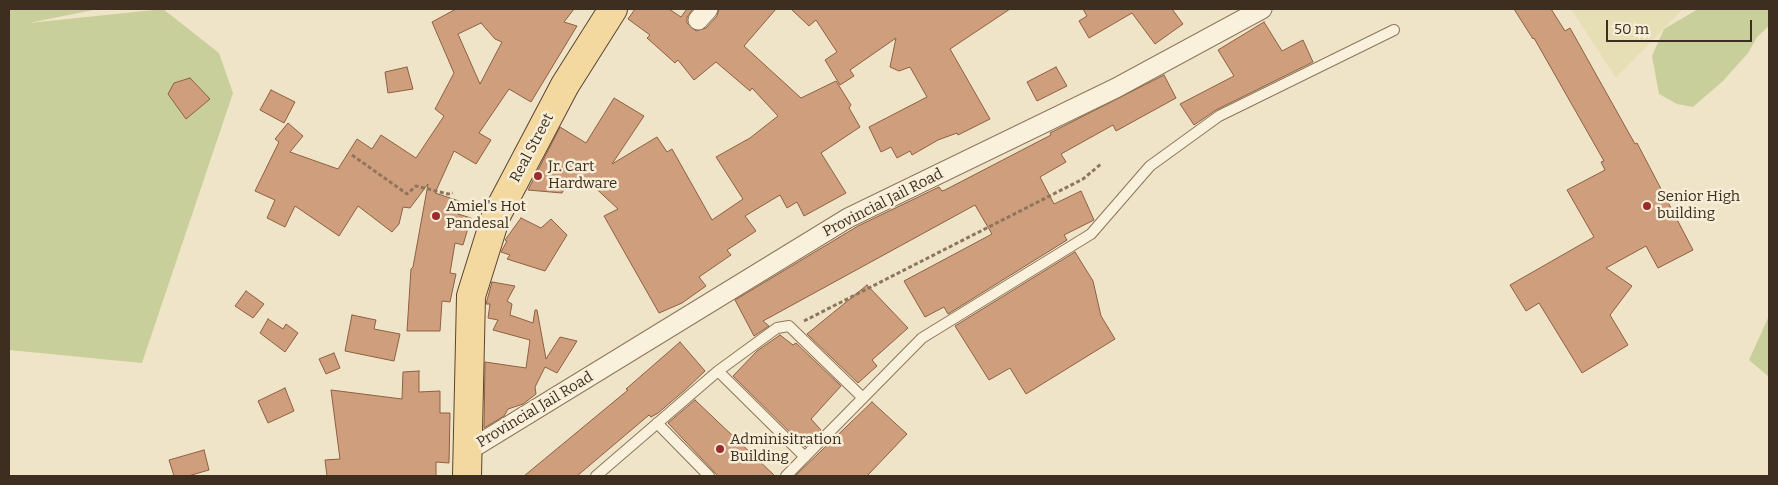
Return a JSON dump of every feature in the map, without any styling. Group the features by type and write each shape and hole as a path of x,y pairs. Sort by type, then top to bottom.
{"main road":[{"name":"Real Street","path":"466,464 471,296 496,216 565,85 613,9"}],"street":[{"name":"Provincial Jail Road","path":"466,464 848,218 1116,88 1262,9"}],"lane":[{"path":"786,476 922,338 1091,234 1150,166 1219,116 1394,30"},
{"path":"596,476 718,371 777,328 789,326 863,398"},
{"path":"718,371 805,457"},
{"path":"658,423 709,476"}],"path":[{"path":"352,155 407,194 416,186 448,194 453,193"},
{"path":"789,326 807,320 878,285 1036,204 1083,179 1101,164"}],"shaded area":[{"path":"1571,9 1683,9 1616,78"}],"green space":[{"path":"9,9 98,9 29,23 163,9 219,53 233,93 142,363 9,350"},
{"path":"1698,9 1766,9 1769,11 1769,26 1757,37 1748,53 1723,81 1693,107 1677,104 1659,94 1652,56 1664,29"},
{"path":"1769,316 1769,377 1749,360"}],"building":[{"path":"456,9 574,9 564,22 577,26 531,102 509,89 479,133 491,140 476,164 454,151 435,193 462,202 458,214 471,218 463,245 455,243 450,273 456,274 450,302 442,301 440,331 407,331 411,269 413,267 428,184 410,208 403,207 399,224 392,232 358,206 339,236 295,206 285,227 267,218 275,200 255,191 279,142 275,139 288,123 303,136 290,152 338,169 357,139 372,149 381,135 416,158 444,116 435,109 454,73 432,22","holes":["481,23 495,39 502,42 480,84 458,34"]},
{"path":"635,9 669,9 681,17 687,9 693,9 687,17 687,23 696,31 706,28 717,16 719,9 776,9 744,46 801,98 836,81 851,105 849,108 860,127 821,153 846,193 804,216 797,202 787,208 780,195 745,216 756,231 727,250 731,255 699,277 706,286 682,303 659,313 604,216 618,209 588,181 581,188 570,178 562,193 528,190 560,127 586,143 614,98 644,116 612,164 657,137 667,152 672,149 712,220 743,199 716,157 750,138 778,116 752,88 750,91 716,62 694,80 678,60 675,63 647,38 650,35 628,19"},
{"path":"791,9 1010,9 950,49 990,119 958,135 957,133 938,140 912,155 910,151 897,158 891,147 881,152 869,127 927,97 910,67 899,71 890,67 896,38 850,70 854,76 840,85 825,60 837,52 816,20 809,26"},
{"path":"1083,9 1172,9 1183,24 1155,44 1132,13 1089,38 1079,21 1087,16"},
{"path":"1514,9 1551,9 1565,31 1570,28 1635,144 1637,143 1693,250 1658,268 1646,246 1606,268 1632,286 1610,315 1628,345 1582,373 1539,303 1526,311 1510,285 1594,237 1567,190 1605,170 1601,162 1604,161 1534,38"},
{"path":"1264,22 1282,51 1303,40 1313,62 1216,110 1194,125 1180,104 1234,76 1218,50"},
{"path":"407,67 413,89 388,93 385,72"},
{"path":"1056,67 1067,86 1037,101 1027,82"},
{"path":"1164,75 1176,98 1116,131 1113,125 1061,154 1066,162 1040,177 1054,204 1081,191 1094,220 1064,235 1067,240 948,314 944,307 925,317 904,281 992,234 975,205 763,321 769,326 754,336 735,300 858,226 939,187 942,191 945,190 1051,135 1050,133"},
{"path":"190,78 210,99 186,119 168,94 174,83"},
{"path":"271,90 295,102 284,123 260,110"},
{"path":"521,218 541,228 551,219 567,235 545,271 507,259 510,255 501,252 507,241 505,240"},
{"path":"1075,252 1093,281 1101,316 1115,339 1026,394 1010,368 989,380 955,326"},
{"path":"492,282 515,286 507,301 512,304 510,315 533,323 535,310 537,310 546,359 560,337 577,341 557,373 545,367 535,387 536,394 523,404 508,409 504,416 484,428 485,362 526,368 530,340 493,330 498,320 488,318 490,304 486,304"},
{"path":"867,285 908,328 872,360 877,366 858,383 807,334"},
{"path":"246,291 264,304 253,318 235,306"},
{"path":"352,315 376,320 374,329 400,334 394,361 345,351"},
{"path":"268,319 283,329 286,324 298,333 285,352 260,333"},
{"path":"780,335 793,345 796,343 841,386 811,419 821,430 805,447 733,376 757,351"},
{"path":"680,342 705,371 685,390 658,413 651,417 649,415 577,476 524,476 628,390 626,389"},
{"path":"334,353 340,368 326,374 319,359"},
{"path":"419,371 419,392 440,391 440,413 450,413 449,463 436,462 436,476 327,476 325,460 340,459 331,390 402,399 403,372"},
{"path":"285,388 294,411 268,423 258,401"},
{"name":"Adminisitration Building","path":"695,400 775,476 718,476 668,423"},
{"path":"872,402 907,434 867,476 795,476"},
{"path":"204,450 209,470 188,476 174,476 169,460"}],"place":[{"name":"Jr. Cart Hardware","path":"538,176"},
{"name":"Senior High building","path":"1647,206"},
{"name":"Amiel's Hot Pandesal","path":"436,216"},
{"name":"Adminisitration Building","path":"720,449"}]}
